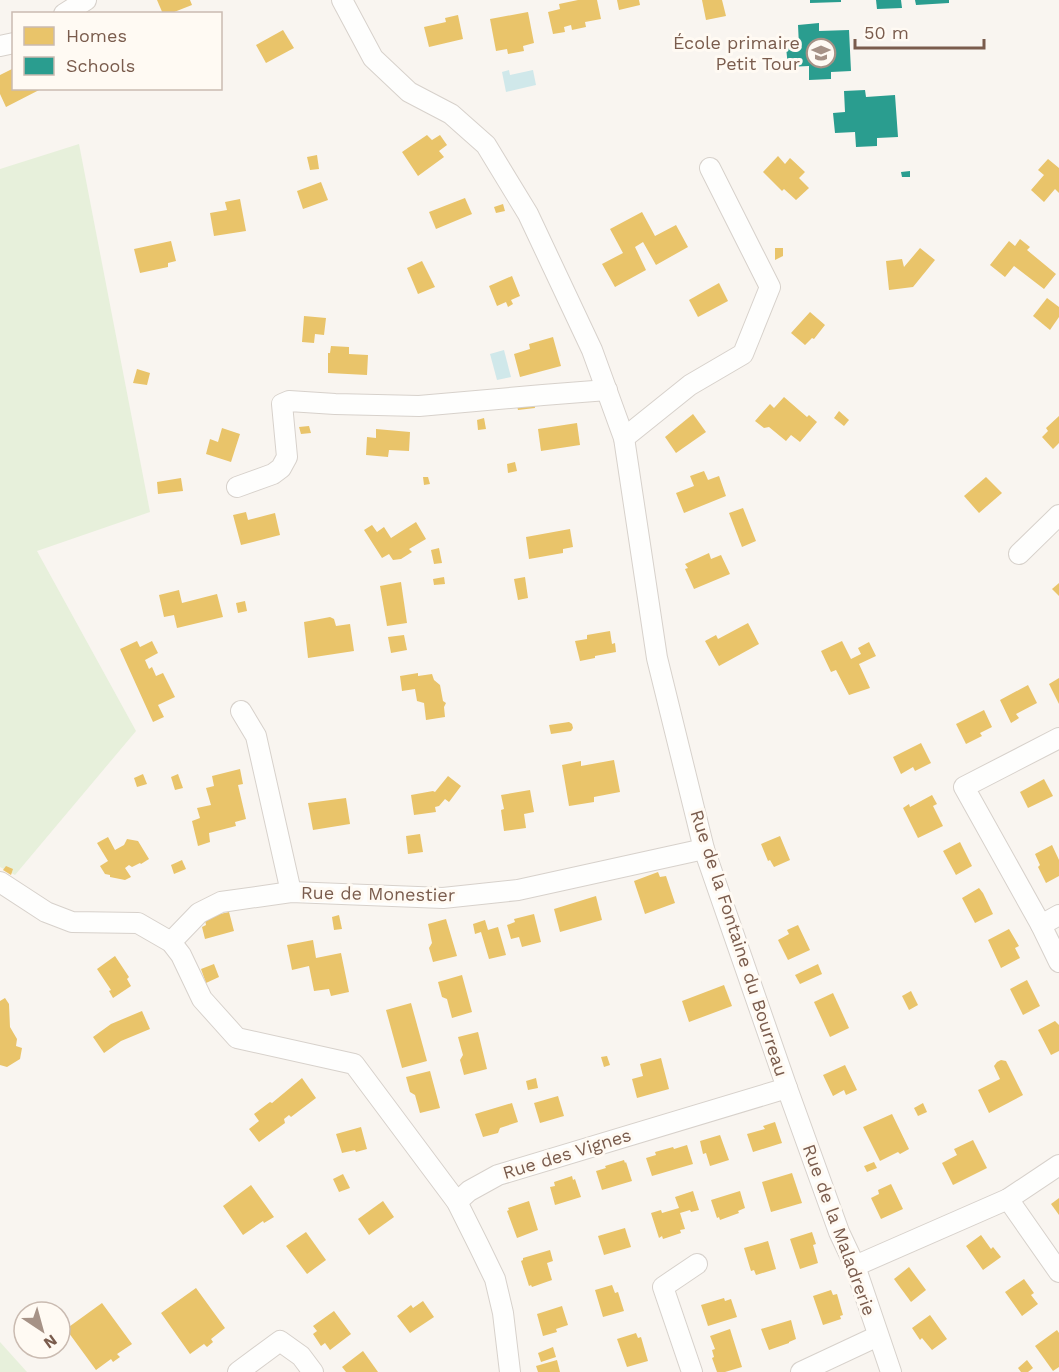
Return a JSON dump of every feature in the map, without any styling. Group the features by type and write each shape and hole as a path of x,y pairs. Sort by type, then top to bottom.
{"street":[{"path":"67,12 86,0"},
{"name":"Rue de la Fontaine du Bourreau","path":"342,0 373,58 409,92 451,114 486,145 528,214 592,350 624,438 657,658 704,849 787,1088"},
{"path":"624,438 690,385 743,354 770,287 710,168"},
{"path":"237,487 273,474 281,468 287,457 282,404 289,401 419,406 607,390"},
{"path":"1019,554 1059,515"},
{"path":"242,711 256,736 291,892"},
{"path":"1059,738 963,787 1041,924 1059,962"},
{"name":"Rue de Monestier","path":"171,942 199,913 221,902 291,892 443,898 518,890 704,849"},
{"path":"0,882 46,912 72,922 138,923 171,942 181,955 202,999 237,1038 354,1064 457,1202 495,1279 503,1313 510,1372"},
{"path":"1041,924 1059,915"},
{"name":"Rue des Vignes","path":"457,1202 469,1191 498,1175 787,1088"},
{"name":"Rue de la Maladrerie","path":"787,1088 839,1232 855,1266 891,1372"},
{"path":"855,1266 1008,1199 1059,1165"},
{"path":"1008,1199 1059,1272"},
{"path":"692,1372 663,1287 697,1264"},
{"path":"801,1372 878,1336"},
{"path":"238,1372 280,1341 301,1356 313,1372"}],"green space":[{"path":"79,144 150,512 37,551 136,731 15,875 0,867 0,169"},
{"path":"0,1342 12,1355 12,1360 16,1360 27,1372 0,1372"}],"water":[{"path":"509,70 510,75 533,70 536,85 506,92 502,72"},
{"path":"504,350 511,377 497,380 490,354"}],"building: Homes":[{"path":"157,0 190,0 192,5 174,12 162,12"},
{"path":"578,0 597,0 601,19 585,22 586,27 572,30 571,25 564,27 565,32 553,34 548,12 560,9 559,4"},
{"path":"617,0 639,0 640,5 619,10"},
{"path":"702,0 722,0 726,16 706,20"},
{"path":"528,12 534,43 523,46 524,51 508,54 507,49 496,51 490,19"},
{"path":"458,15 463,39 429,47 424,27 446,22 445,18"},
{"path":"283,30 294,48 266,63 256,45"},
{"path":"12,69 12,90 39,90 6,107 0,94 0,75"},
{"path":"427,135 432,140 440,135 447,145 439,151 444,157 418,176 402,152"},
{"path":"317,155 319,169 310,170 307,157"},
{"path":"778,156 785,164 790,158 805,172 799,178 809,188 796,200 784,189 782,191 763,172"},
{"path":"1048,159 1059,168 1059,193 1055,189 1044,202 1031,190 1044,175 1038,170"},
{"path":"321,182 328,200 303,209 297,191"},
{"path":"465,198 472,214 436,229 429,212"},
{"path":"240,199 246,231 214,236 210,213 227,210 225,202"},
{"path":"503,204 505,211 496,213 494,207"},
{"path":"642,212 655,236 676,225 688,247 656,265 643,242 635,247 646,270 615,287 602,264 623,253 610,229"},
{"path":"1020,239 1030,247 1027,250 1056,274 1044,289 1014,266 1005,277 990,265 1009,241 1015,246"},
{"path":"171,241 176,261 168,263 168,267 140,273 134,249"},
{"path":"775,248 783,248 783,256 775,260"},
{"path":"920,248 935,260 913,287 889,290 886,261 902,259 904,267"},
{"path":"422,261 435,287 418,294 407,268"},
{"path":"512,276 520,296 511,300 513,304 508,307 506,302 497,306 489,286"},
{"path":"719,283 728,301 698,317 689,300"},
{"path":"1047,298 1059,307 1059,317 1050,330 1033,316"},
{"path":"810,312 825,325 814,339 812,338 805,345 791,333"},
{"path":"304,316 326,318 324,335 315,334 314,343 302,342"},
{"path":"553,337 561,366 520,377 514,354 530,349 529,344"},
{"path":"331,346 349,347 349,354 368,355 367,375 328,373 328,353 330,353"},
{"path":"137,369 150,373 147,385 133,383"},
{"path":"784,397 807,417 809,415 817,422 800,442 791,435 786,441 769,427 764,428 755,421 770,404 774,408"},
{"path":"534,403 535,408 518,410 517,406"},
{"path":"839,411 849,420 844,426 834,418"},
{"path":"693,414 706,432 676,453 665,437"},
{"path":"1059,416 1059,443 1053,449 1042,437 1048,431 1046,428"},
{"path":"484,418 486,429 478,430 477,420"},
{"path":"577,423 580,445 541,451 538,429"},
{"path":"309,426 311,433 301,434 299,427"},
{"path":"222,428 240,434 231,462 206,454 210,439 218,442"},
{"path":"376,429 410,432 409,451 389,450 388,457 366,455 367,437 376,438"},
{"path":"515,462 517,471 508,473 507,464"},
{"path":"704,471 708,480 719,476 726,496 684,513 676,493 694,486 690,476"},
{"path":"423,477 428,477 430,484 424,485"},
{"path":"986,477 1002,493 979,513 964,496"},
{"path":"181,478 183,491 158,494 157,482"},
{"path":"743,508 756,541 742,547 729,513"},
{"path":"246,512 248,520 275,513 280,535 241,545 233,515"},
{"path":"416,522 426,539 409,549 412,552 401,559 393,560 389,554 382,558 364,530 372,525 377,532 384,527 391,538"},
{"path":"570,529 573,547 563,549 563,553 529,559 526,537"},
{"path":"439,548 442,563 434,564 431,550"},
{"path":"709,553 711,559 721,555 730,574 694,589 685,564"},
{"path":"444,577 445,584 434,585 433,579"},
{"path":"525,577 528,598 518,600 514,579"},
{"path":"401,582 407,623 387,626 380,586"},
{"path":"1059,583 1059,596 1052,589"},
{"path":"179,590 182,603 217,594 223,617 177,628 174,615 164,617 159,595"},
{"path":"245,601 247,611 238,613 236,603"},
{"path":"330,617 334,619 336,626 350,624 354,651 308,658 304,622"},
{"path":"748,623 759,644 719,666 705,641 716,635 718,639"},
{"path":"610,631 616,652 580,661 575,641 587,639 587,635"},
{"path":"404,635 407,650 391,653 388,637"},
{"path":"137,641 140,647 152,641 158,653 145,660 149,669 152,667 156,676 163,673 175,697 158,705 164,717 153,722 120,649"},
{"path":"842,641 851,659 861,654 858,648 869,642 876,656 859,664 870,688 849,695 836,670 831,672 821,651"},
{"path":"418,673 418,676 432,674 434,680 440,685 443,701 446,703 445,717 426,720 424,703 417,701 415,689 402,691 400,676"},
{"path":"1059,678 1059,704 1049,684"},
{"path":"1028,685 1037,703 1016,714 1019,718 1011,723 1000,700"},
{"path":"984,710 992,727 980,733 982,736 966,744 956,724"},
{"path":"569,722 573,728 571,731 551,734 549,725"},
{"path":"921,743 931,763 915,771 913,767 901,774 893,757"},
{"path":"614,760 620,792 594,797 594,802 569,806 562,765 581,761 581,766"},
{"path":"240,769 243,784 238,785 246,819 235,822 236,826 209,833 210,842 198,846 192,821 200,818 197,808 211,805 206,788 214,786 212,776"},
{"path":"143,774 147,784 137,787 134,778"},
{"path":"178,774 183,788 175,790 171,777"},
{"path":"448,776 461,786 449,802 445,799 435,807 436,812 414,815 411,795 435,792"},
{"path":"1044,779 1053,796 1028,808 1020,792"},
{"path":"530,790 534,812 524,814 526,828 504,831 501,810 504,809 501,795"},
{"path":"932,795 937,804 933,806 943,826 918,838 903,808 909,804 910,807"},
{"path":"346,798 350,824 313,830 308,803"},
{"path":"420,834 423,852 408,854 406,836"},
{"path":"780,836 790,860 774,867 770,860 768,861 761,844"},
{"path":"108,837 115,850 124,845 127,839 138,841 149,859 141,864 132,867 129,865 125,868 131,877 125,880 110,877 100,866 108,861 97,843"},
{"path":"960,842 972,866 956,875 943,851"},
{"path":"1052,845 1059,860 1059,876 1046,883 1038,867 1040,865 1035,854"},
{"path":"182,860 186,869 174,874 171,865"},
{"path":"6,866 13,869 11,875 3,870"},
{"path":"658,872 660,877 666,876 675,903 645,914 634,881"},
{"path":"979,888 993,914 975,923 962,898"},
{"path":"596,896 602,920 560,932 554,909"},
{"path":"229,912 234,931 205,939 202,927 206,925 207,917"},
{"path":"534,914 541,942 522,947 519,937 511,939 507,925 515,922 514,919"},
{"path":"339,915 342,929 334,930 332,917"},
{"path":"446,919 457,956 433,962 429,948 432,943 428,924"},
{"path":"485,920 488,930 498,927 506,955 489,959 481,932 475,934 473,924"},
{"path":"798,925 810,950 788,960 778,940 789,934 787,930"},
{"path":"1009,929 1019,946 1015,948 1020,958 1001,968 988,940"},
{"path":"313,940 316,958 341,953 349,992 331,996 329,989 314,991 309,966 292,970 287,945"},
{"path":"115,956 129,977 127,979 131,986 113,998 109,991 111,990 97,969"},
{"path":"214,964 219,977 206,983 201,969"},
{"path":"818,964 822,974 800,984 795,975"},
{"path":"462,975 472,1012 452,1018 447,999 442,997 438,982"},
{"path":"1027,980 1040,1006 1023,1015 1010,989"},
{"path":"724,985 732,1006 689,1022 682,1001"},
{"path":"911,991 918,1005 909,1010 902,996"},
{"path":"833,993 849,1028 830,1037 814,1002"},
{"path":"5,998 9,1004 10,1027 17,1039 16,1046 22,1048 20,1059 7,1067 0,1065 0,1001"},
{"path":"411,1003 427,1061 402,1068 386,1010"},
{"path":"142,1011 150,1029 121,1041 104,1053 93,1037 111,1024"},
{"path":"1055,1021 1059,1025 1059,1051 1051,1055 1038,1030"},
{"path":"478,1032 487,1069 464,1075 460,1060 463,1055 458,1037"},
{"path":"607,1056 610,1065 604,1067 601,1057"},
{"path":"661,1058 669,1089 637,1098 632,1079 643,1076 640,1064"},
{"path":"1001,1060 1006,1061 1023,1095 989,1113 978,1090 1000,1079 994,1066"},
{"path":"845,1065 857,1090 846,1095 844,1090 833,1096 823,1075"},
{"path":"430,1071 440,1108 420,1113 415,1095 410,1092 406,1077"},
{"path":"302,1078 316,1098 291,1117 289,1115 284,1119 285,1123 259,1142 249,1129 259,1121 254,1114 270,1102 272,1103"},
{"path":"536,1078 538,1088 528,1090 526,1081"},
{"path":"558,1096 564,1116 540,1123 534,1103"},
{"path":"512,1103 518,1122 500,1128 498,1133 483,1137 475,1114"},
{"path":"923,1103 927,1112 918,1116 914,1108"},
{"path":"892,1114 909,1149 880,1161 863,1127"},
{"path":"775,1122 782,1143 753,1152 747,1134 765,1129 763,1126"},
{"path":"361,1127 367,1149 342,1153 336,1134"},
{"path":"720,1135 729,1160 710,1166 706,1153 703,1154 700,1141"},
{"path":"973,1140 987,1168 953,1185 942,1163 957,1155 954,1149"},
{"path":"687,1145 693,1164 652,1176 646,1158 656,1155 655,1152"},
{"path":"624,1160 632,1181 602,1190 596,1171"},
{"path":"874,1162 877,1168 867,1172 864,1166"},
{"path":"792,1173 802,1203 771,1212 762,1182"},
{"path":"343,1174 350,1188 339,1192 333,1179"},
{"path":"572,1176 581,1197 555,1205 550,1187 555,1186 554,1182"},
{"path":"891,1184 903,1209 881,1219 871,1198 879,1194 878,1190"},
{"path":"251,1185 274,1217 264,1223 263,1221 243,1235 223,1206"},
{"path":"693,1191 699,1210 680,1213 685,1229 680,1230 681,1233 663,1239 662,1236 659,1238 651,1213 661,1210 662,1213 679,1208 675,1197"},
{"path":"740,1191 745,1208 738,1211 739,1213 720,1220 719,1217 717,1218 711,1200"},
{"path":"1059,1198 1059,1215 1051,1204"},
{"path":"383,1201 394,1217 369,1235 358,1219"},
{"path":"529,1201 538,1230 517,1238 507,1211 508,1208"},
{"path":"625,1228 631,1247 604,1255 598,1236"},
{"path":"306,1232 326,1260 307,1274 286,1246"},
{"path":"812,1232 818,1263 800,1269 790,1239"},
{"path":"981,1235 991,1249 993,1247 1001,1257 983,1270 966,1246"},
{"path":"768,1241 776,1269 756,1275 754,1270 751,1271 744,1248"},
{"path":"550,1250 553,1261 547,1263 552,1280 529,1286 521,1261 523,1258"},
{"path":"909,1267 926,1290 911,1302 894,1279"},
{"path":"1024,1279 1034,1293 1031,1295 1038,1304 1022,1316 1005,1292"},
{"path":"612,1285 615,1293 618,1292 624,1311 603,1317 595,1290"},
{"path":"196,1288 225,1328 211,1339 213,1342 207,1347 204,1344 190,1354 161,1313"},
{"path":"831,1290 833,1295 837,1294 843,1315 840,1316 841,1319 823,1325 813,1296"},
{"path":"724,1298 725,1301 731,1299 737,1317 708,1326 701,1305"},
{"path":"423,1301 434,1317 410,1333 397,1316 411,1305 413,1308"},
{"path":"102,1303 132,1344 117,1354 120,1357 113,1362 111,1359 96,1370 72,1337 72,1325"},
{"path":"562,1306 568,1325 556,1329 557,1332 543,1336 537,1314"},
{"path":"334,1311 351,1334 330,1350 325,1343 321,1346 313,1334 317,1331 313,1326"},
{"path":"930,1315 947,1339 932,1350 922,1338 920,1340 912,1328"},
{"path":"791,1320 796,1339 769,1350 761,1329"},
{"path":"730,1329 742,1367 717,1372 712,1358 714,1357 712,1350 715,1349 710,1336"},
{"path":"1057,1330 1059,1333 1059,1367 1053,1371 1035,1346"},
{"path":"636,1333 638,1338 641,1337 648,1361 627,1367 617,1339"},
{"path":"553,1347 556,1357 541,1362 538,1353"},
{"path":"363,1351 378,1372 346,1372 342,1367"},
{"path":"557,1360 560,1372 538,1372 536,1366"},
{"path":"1027,1360 1033,1368 1028,1372 1021,1372 1018,1368"}],"building: Schools":[{"path":"810,0 841,0 841,2 810,3"},
{"path":"876,0 901,0 902,8 877,9"},
{"path":"915,0 949,0 949,3 916,5"},
{"path":"819,23 819,31 849,30 851,71 831,72 831,79 809,80 809,66 788,67 786,47 799,46 798,25"},
{"path":"865,90 866,97 895,95 898,137 877,138 877,146 856,147 855,132 835,133 833,113 845,112 844,91"},
{"path":"910,171 910,177 902,177 901,172"}],"place":[{"name":"École primaire Petit Tour","path":"821,53"}]}
